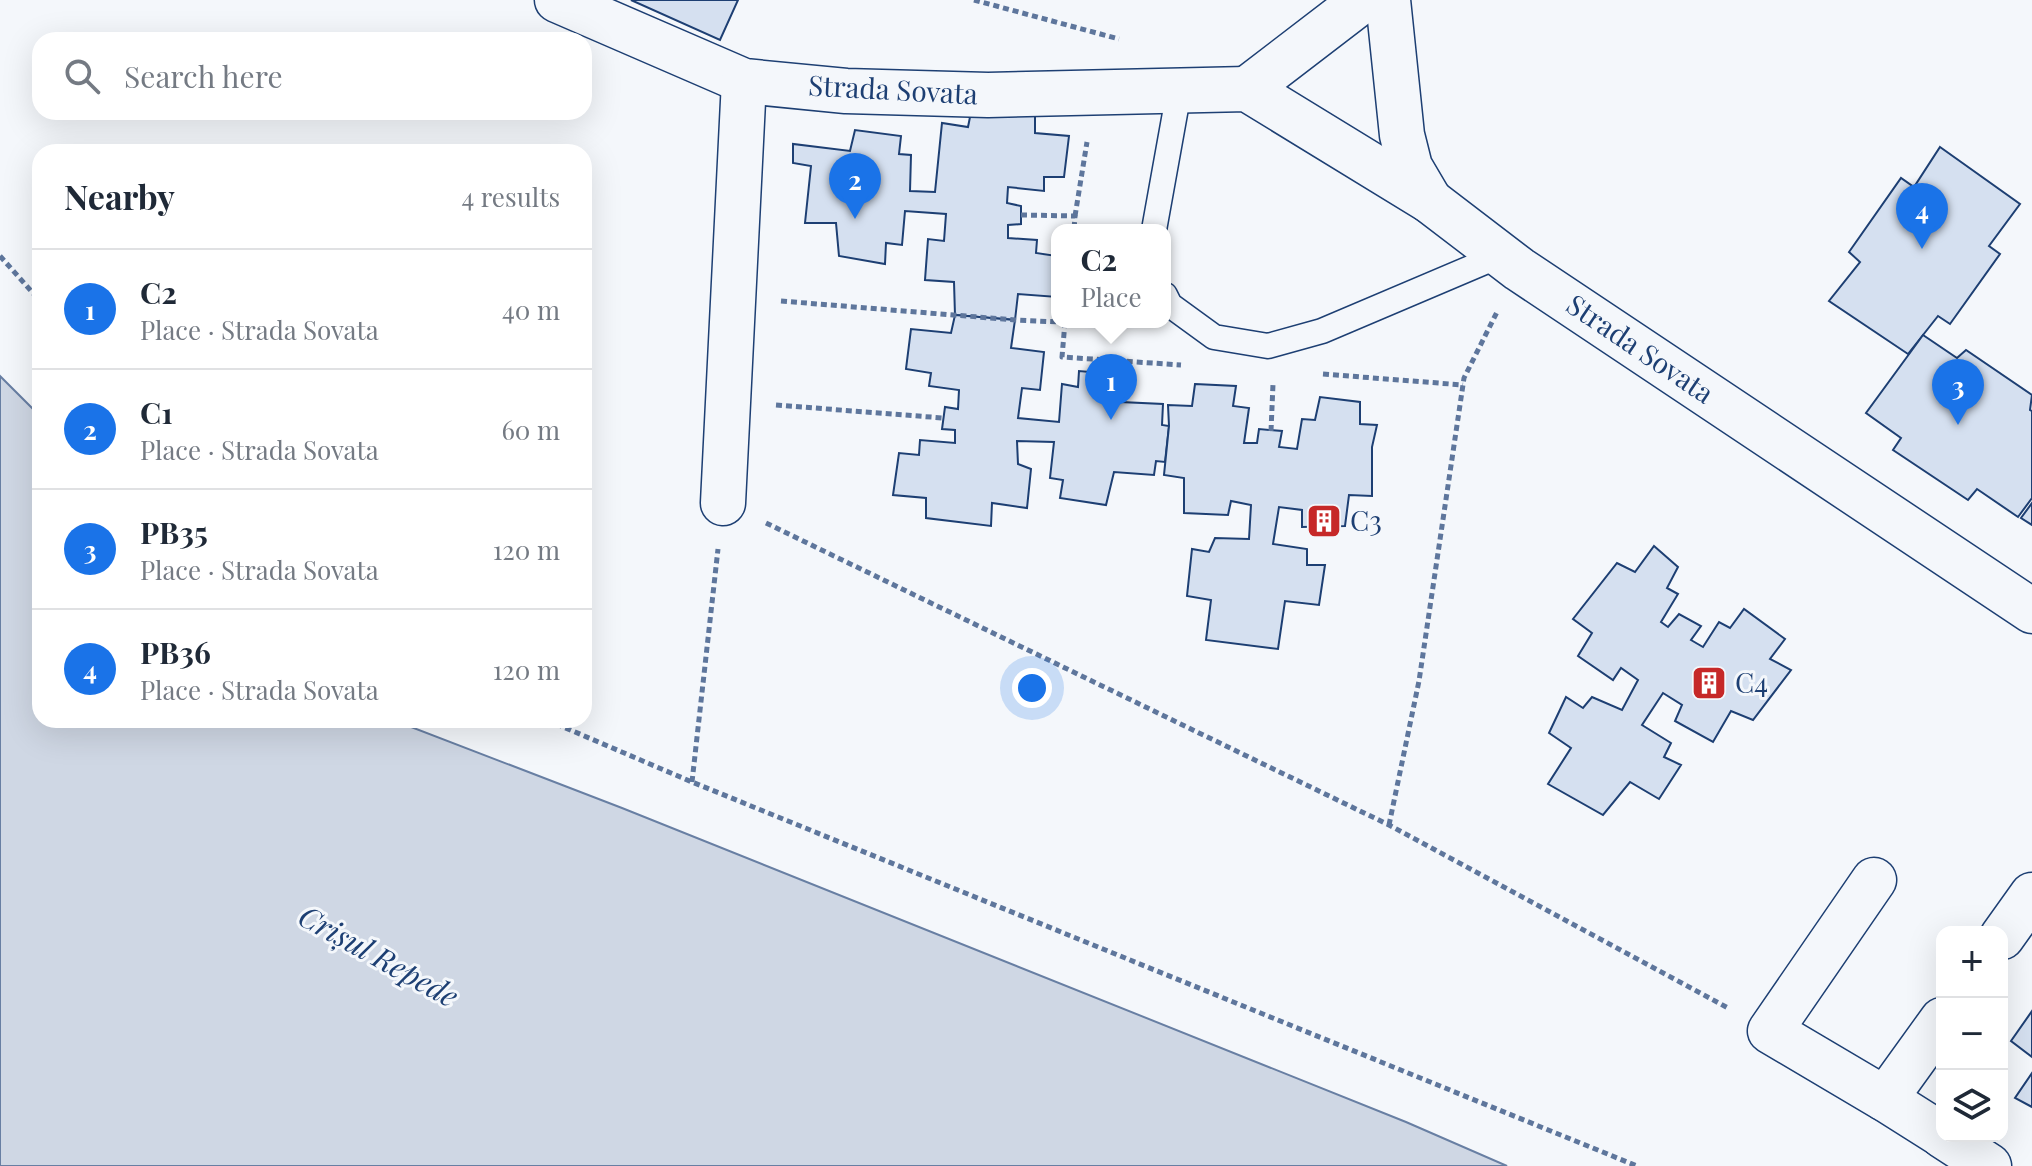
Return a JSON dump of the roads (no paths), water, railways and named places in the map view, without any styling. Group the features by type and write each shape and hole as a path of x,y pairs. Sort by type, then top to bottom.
{"street":[{"name":"Strada Sovata","path":"557,0 744,81 862,91 988,95 1247,89 1430,201 1510,262 2032,611"},
{"path":"1247,89 1363,0"},
{"path":"1388,0 1402,135 1410,167 1430,201"},
{"path":"723,503 744,81"},
{"path":"1874,880 1770,1031 1936,1132"},
{"path":"2008,929 2032,895"},
{"path":"1885,1099 1936,1028"},
{"path":"1951,1142 1989,1166"}],"lane":[{"path":"1154,224 1163,91"},
{"path":"1171,306 1214,337 1268,346 1322,331 1510,262"}],"water":[{"name":"Crișul Repede","path":"0,376 32,408 32,728 414,728 622,808 1406,1122 1507,1166 0,1166"}],"place":[{"name":"C1","path":"855,219"},
{"name":"PB36","path":"1922,249"},
{"name":"C2","path":"1111,420"},
{"name":"PB35","path":"1958,425"},
{"name":"C3","path":"1324,521"},
{"name":"C4","path":"1709,683"}]}
